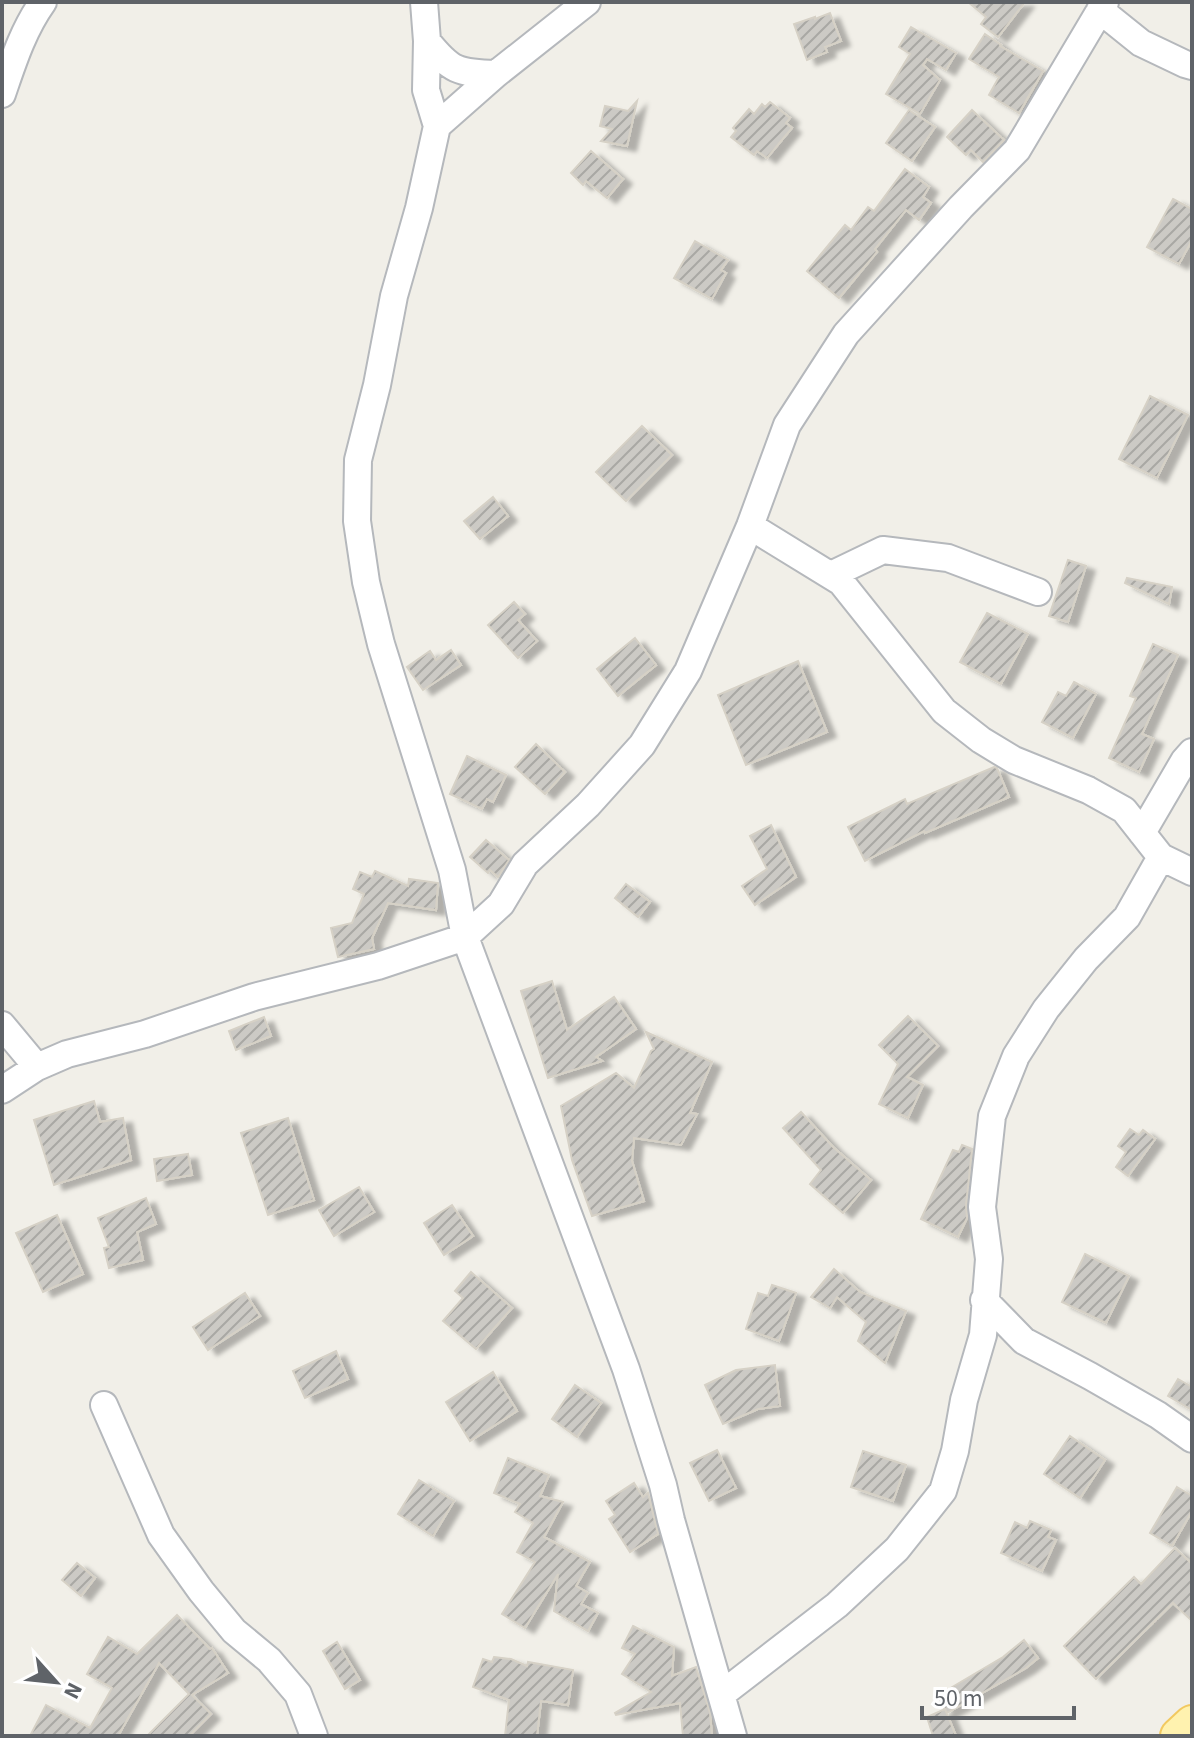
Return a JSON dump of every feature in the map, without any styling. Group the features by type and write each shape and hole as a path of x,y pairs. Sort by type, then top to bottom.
{"main road":[{"path":"1178,1736 1192,1723"}],"street":[{"path":"2,94 21,39 43,2"},
{"path":"424,2 426,90 437,126 419,208 394,296 377,385 358,460 357,521 366,582 381,644 452,870 465,937 626,1369 663,1485 733,1736"},
{"path":"437,126 496,74 587,2"},
{"path":"2,1090 37,1067 67,1054 145,1034 254,997 378,966 465,937 501,904 525,864 588,805 642,745 688,671 750,526 787,425 846,334 1017,150 1102,6 1141,43 1192,66"},
{"path":"427,41 454,68 469,73 496,74"},
{"path":"750,526 841,582 944,711 981,740 1014,760 1088,790 1124,810 1161,857 1192,872"},
{"path":"831,575 883,550 948,558 1038,592"},
{"path":"1142,833 1168,785 1192,752"},
{"path":"722,1694 837,1605 897,1549 943,1491 983,1335 989,1259 982,1207 992,1116 1016,1056 1046,1009 1086,959 1127,917 1161,857"},
{"path":"2,1025 37,1067"},
{"path":"984,1300 1024,1341 1158,1415 1192,1439"},
{"path":"104,1405 161,1535 234,1631 269,1660 298,1694 314,1736"}],"building":[{"path":"968,2 1025,2 998,37 981,24 986,17"},
{"path":"830,13 841,41 825,47 827,52 807,60 794,24"},
{"path":"911,27 956,53 946,70 927,59 923,65 940,80 920,114 886,94 910,54 899,47"},
{"path":"985,34 1043,71 1019,113 989,95 999,77 969,59"},
{"path":"637,101 627,146 601,141 612,129 600,126 605,106 628,111"},
{"path":"770,102 790,118 786,123 792,128 767,158 757,151 754,155 731,137 736,131 733,128 749,109 754,114 762,104 765,107"},
{"path":"909,110 935,127 912,161 886,143"},
{"path":"972,110 1004,140 983,162 971,150 966,155 947,137"},
{"path":"591,151 623,179 607,198 586,181 583,185 571,173"},
{"path":"905,169 929,187 923,197 931,203 919,220 906,210 839,298 807,271 845,225 851,230 868,207 874,211"},
{"path":"1173,199 1192,209 1192,240 1179,264 1147,247"},
{"path":"695,241 728,260 721,270 726,273 712,299 674,278"},
{"path":"1150,396 1188,415 1157,478 1119,459"},
{"path":"642,426 672,455 626,501 596,472"},
{"path":"493,497 508,516 480,539 464,521"},
{"path":"1068,560 1086,566 1068,622 1049,616"},
{"path":"1127,578 1172,587 1169,604 1125,583"},
{"path":"514,602 525,614 518,620 537,641 518,658 488,625"},
{"path":"987,613 1028,634 1001,684 960,662"},
{"path":"635,638 656,665 618,696 597,669"},
{"path":"1153,644 1178,655 1142,734 1154,739 1139,772 1109,758 1136,698 1130,696"},
{"path":"451,650 461,665 423,690 407,667 430,651 436,660"},
{"path":"798,661 827,732 746,765 718,695"},
{"path":"1074,682 1096,694 1073,738 1042,722 1058,692 1066,696"},
{"path":"536,744 565,772 545,794 515,767"},
{"path":"467,756 506,775 493,802 487,799 482,809 450,794"},
{"path":"994,767 1009,797 924,831 865,861 848,827 905,799 907,804"},
{"path":"771,825 796,877 755,905 742,886 767,869 750,836"},
{"path":"486,840 509,860 498,877 490,870 488,873 470,857"},
{"path":"375,871 408,886 409,879 438,883 436,910 388,903 372,938 374,949 338,957 331,928 352,923 364,894 353,889 360,872 372,877"},
{"path":"626,884 650,902 638,917 615,898"},
{"path":"552,981 567,1030 614,997 636,1029 596,1057 602,1061 548,1078 521,991"},
{"path":"908,1016 938,1046 907,1077 923,1085 908,1118 879,1104 898,1064 879,1045"},
{"path":"264,1017 271,1036 236,1050 229,1031"},
{"path":"646,1032 712,1062 690,1113 697,1114 681,1145 634,1138 632,1161 644,1201 592,1216 572,1160 561,1106 616,1073 634,1088 654,1049"},
{"path":"94,1101 100,1122 123,1118 131,1160 54,1185 34,1120"},
{"path":"801,1112 833,1147 871,1180 843,1213 810,1184 821,1170 783,1128"},
{"path":"288,1118 314,1200 268,1215 241,1133"},
{"path":"1130,1129 1139,1135 1143,1130 1155,1139 1128,1176 1116,1167 1126,1152 1118,1146"},
{"path":"962,1145 972,1149 967,1218 958,1237 921,1219 953,1150 959,1152"},
{"path":"188,1154 192,1175 157,1181 154,1159"},
{"path":"359,1187 374,1212 334,1236 319,1210"},
{"path":"146,1198 156,1224 137,1232 143,1260 109,1268 104,1248 109,1247 98,1218"},
{"path":"452,1205 473,1236 444,1255 424,1223"},
{"path":"57,1215 83,1274 43,1292 16,1233"},
{"path":"1085,1254 1129,1276 1106,1323 1062,1302"},
{"path":"834,1269 860,1292 906,1311 885,1363 858,1341 866,1322 837,1297 830,1308 811,1297"},
{"path":"471,1272 512,1308 476,1349 443,1321 463,1298 455,1291"},
{"path":"772,1285 796,1293 779,1341 746,1329 758,1293 768,1296"},
{"path":"245,1293 260,1316 208,1350 193,1327"},
{"path":"336,1351 348,1379 305,1398 293,1371"},
{"path":"775,1365 780,1406 758,1409 723,1424 705,1385 736,1370"},
{"path":"493,1372 517,1411 470,1441 446,1402"},
{"path":"1178,1379 1192,1387 1192,1410 1168,1396"},
{"path":"575,1385 601,1403 577,1437 552,1419"},
{"path":"1070,1436 1105,1460 1080,1498 1044,1474"},
{"path":"717,1450 736,1488 709,1501 690,1463"},
{"path":"863,1451 906,1465 893,1501 851,1487"},
{"path":"508,1458 549,1475 540,1496 563,1502 544,1537 590,1562 576,1586 588,1593 581,1604 598,1613 588,1631 554,1611 558,1574 525,1628 502,1614 535,1562 517,1552 533,1523 515,1512 520,1504 494,1493"},
{"path":"419,1480 454,1501 433,1536 398,1514"},
{"path":"634,1483 643,1497 648,1493 658,1534 630,1552 609,1519 615,1515 606,1501"},
{"path":"1177,1487 1192,1496 1192,1511 1172,1546 1150,1533"},
{"path":"1030,1521 1051,1530 1048,1537 1056,1540 1042,1571 1001,1553 1015,1522 1027,1528"},
{"path":"1175,1548 1192,1564 1192,1621 1173,1603 1096,1679 1064,1646 1134,1577 1141,1584"},
{"path":"77,1563 95,1578 81,1596 62,1580"},
{"path":"177,1615 212,1648 228,1673 192,1695 211,1714 189,1736 147,1736 189,1694 159,1663 118,1736 30,1736 46,1705 90,1728 112,1688 87,1674 108,1637 137,1654"},
{"path":"633,1626 674,1647 672,1676 696,1667 710,1713 712,1736 683,1736 680,1703 616,1715 651,1692 622,1674 635,1654 622,1648"},
{"path":"1024,1640 1038,1658 947,1713 937,1696 1003,1657"},
{"path":"337,1642 360,1680 345,1689 323,1651"},
{"path":"494,1657 511,1659 527,1666 528,1662 573,1670 568,1705 541,1701 537,1736 505,1736 509,1700 473,1687 483,1659 492,1662"},
{"path":"945,1709 956,1736 933,1736 927,1717"}]}
